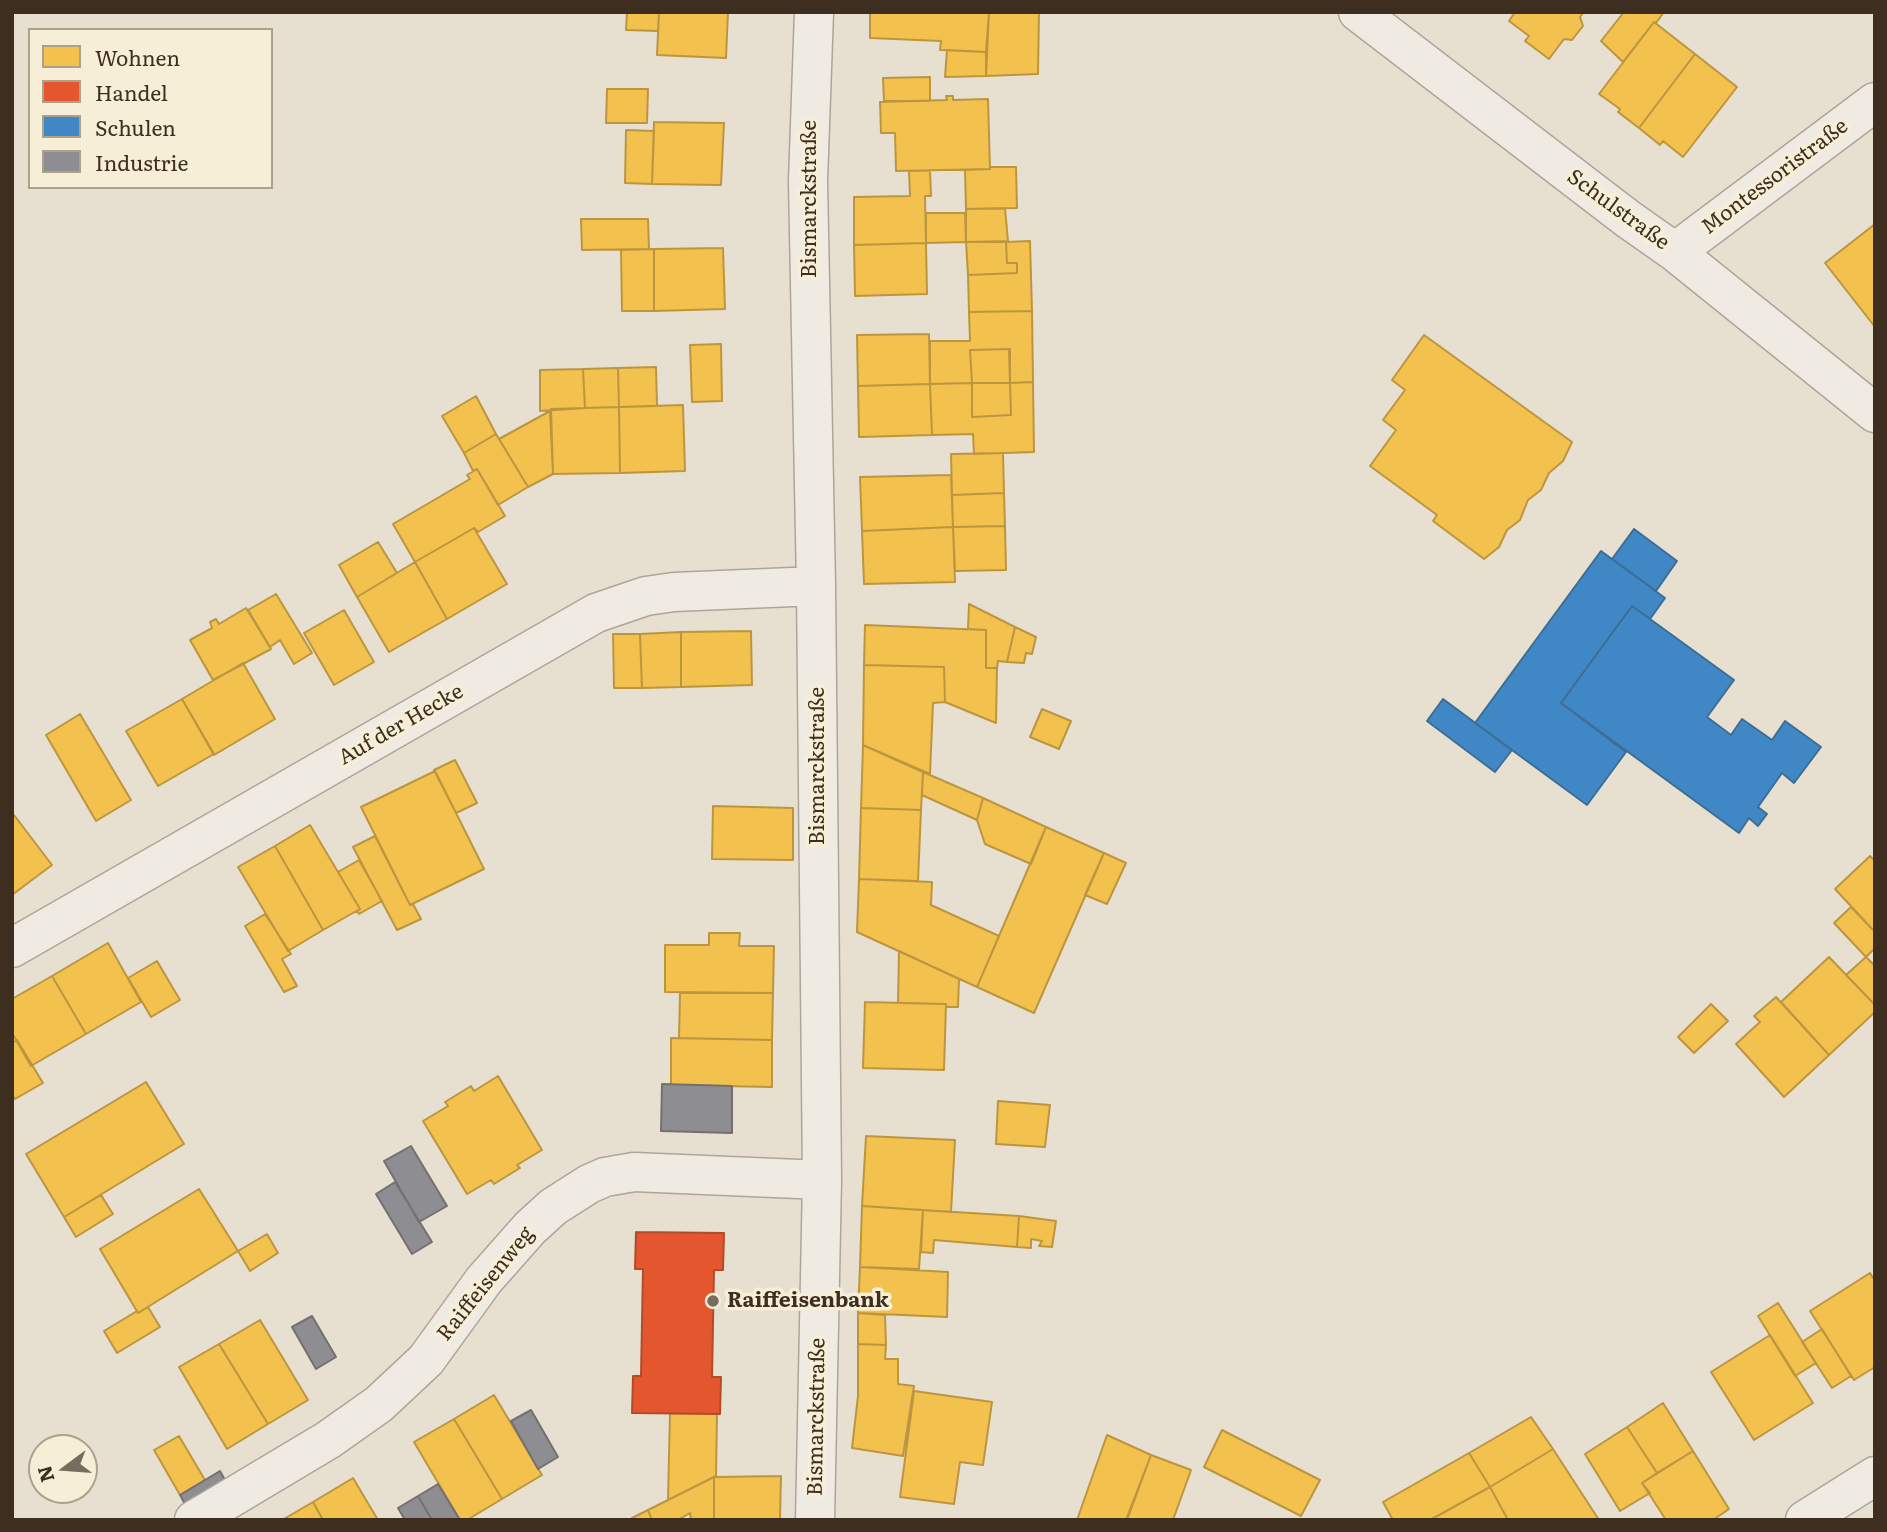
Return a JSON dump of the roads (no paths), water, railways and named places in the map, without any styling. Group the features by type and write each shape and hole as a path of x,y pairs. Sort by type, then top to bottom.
{"street":[{"name":"Bismarckstraße","path":"814,12 808,181 816,586 822,1180 815,1520"},
{"name":"Schulstraße","path":"1358,12 1675,252 1875,413"},
{"name":"Montessoristraße","path":"1675,252 1875,102"},
{"name":"Auf der Hecke","path":"12,948 596,613 646,596 816,586"},
{"name":"Raiffeisenweg","path":"194,1520 328,1440 379,1404 426,1360 484,1280 530,1228 553,1207 589,1184 605,1177 634,1172 822,1180"},
{"path":"1805,1520 1875,1476"}],"place":[{"name":"Raiffeisenbank","path":"713,1301"}]}
